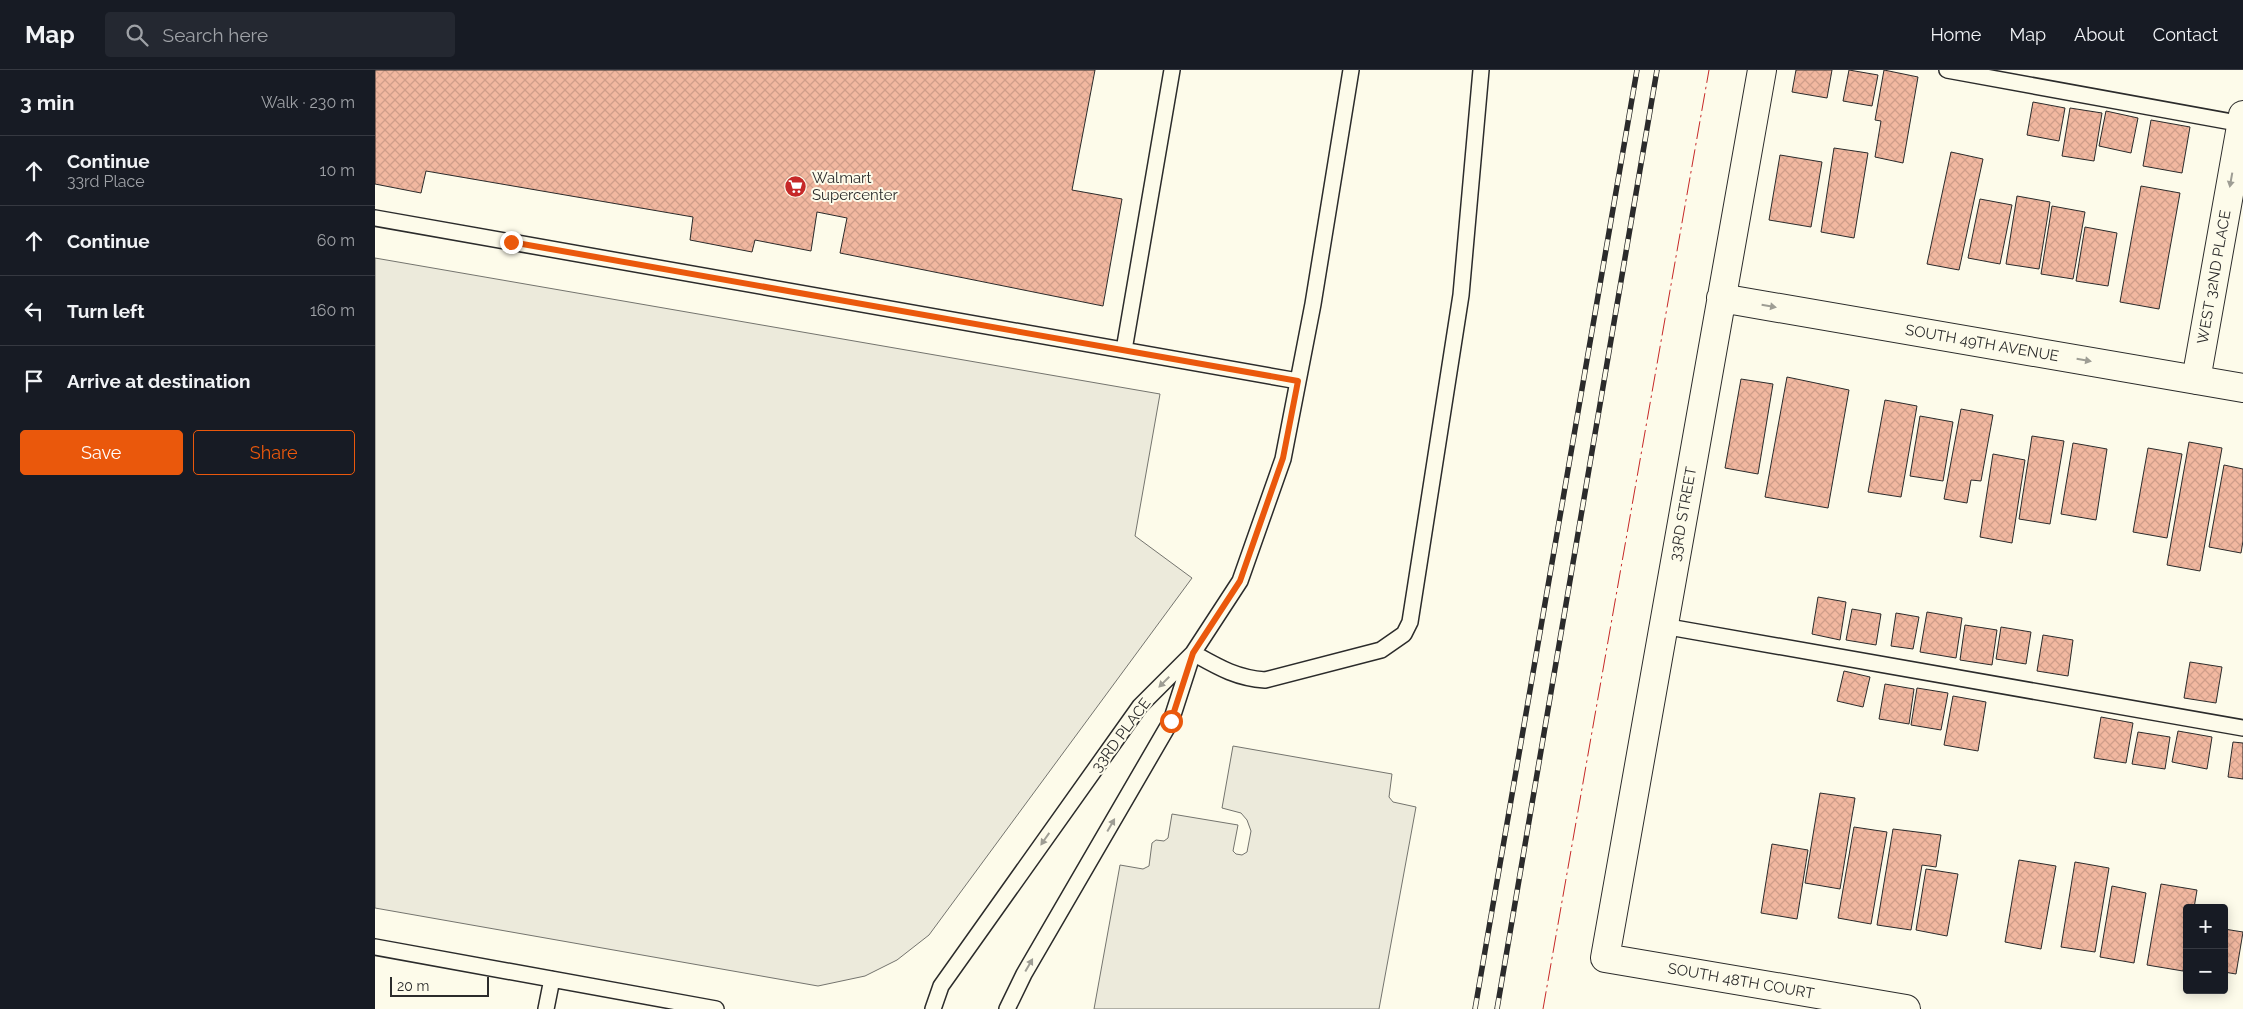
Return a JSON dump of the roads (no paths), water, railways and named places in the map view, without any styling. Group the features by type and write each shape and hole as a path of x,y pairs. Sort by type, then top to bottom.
{"street":[{"name":"33RD STREET","path":"1605,958 1762,70"},
{"name":"WEST 32ND PLACE","path":"2196,380 2242,121"},
{"name":"SOUTH 49TH AVENUE","path":"1721,298 2243,388"},
{"name":"SOUTH 48TH COURT","path":"1605,958 1907,1009"}],"lane":[{"path":"1123,350 1173,70"},
{"path":"1351,70 1313,304 1283,458 1240,581 1193,653 1234,675 1265,680 1381,650 1404,634 1410,622 1461,295 1481,70"},
{"path":"1947,70 1996,74 2242,121"},
{"path":"375,218 1298,381"},
{"path":"1663,626 2243,728"},
{"name":"33RD PLACE","path":"933,1009 941,986 1140,706 1193,653"},
{"name":"33RD PLACE","path":"1007,1009 1024,974 1171,721 1193,653"},
{"path":"375,947 552,979 635,1002 716,1009"},
{"path":"546,1009 552,979"}],"railway":[{"path":"1475,1009 1637,70"},
{"path":"1497,1009 1657,70"}],"place":[{"name":"Walmart Supercenter","path":"796,187"}]}
